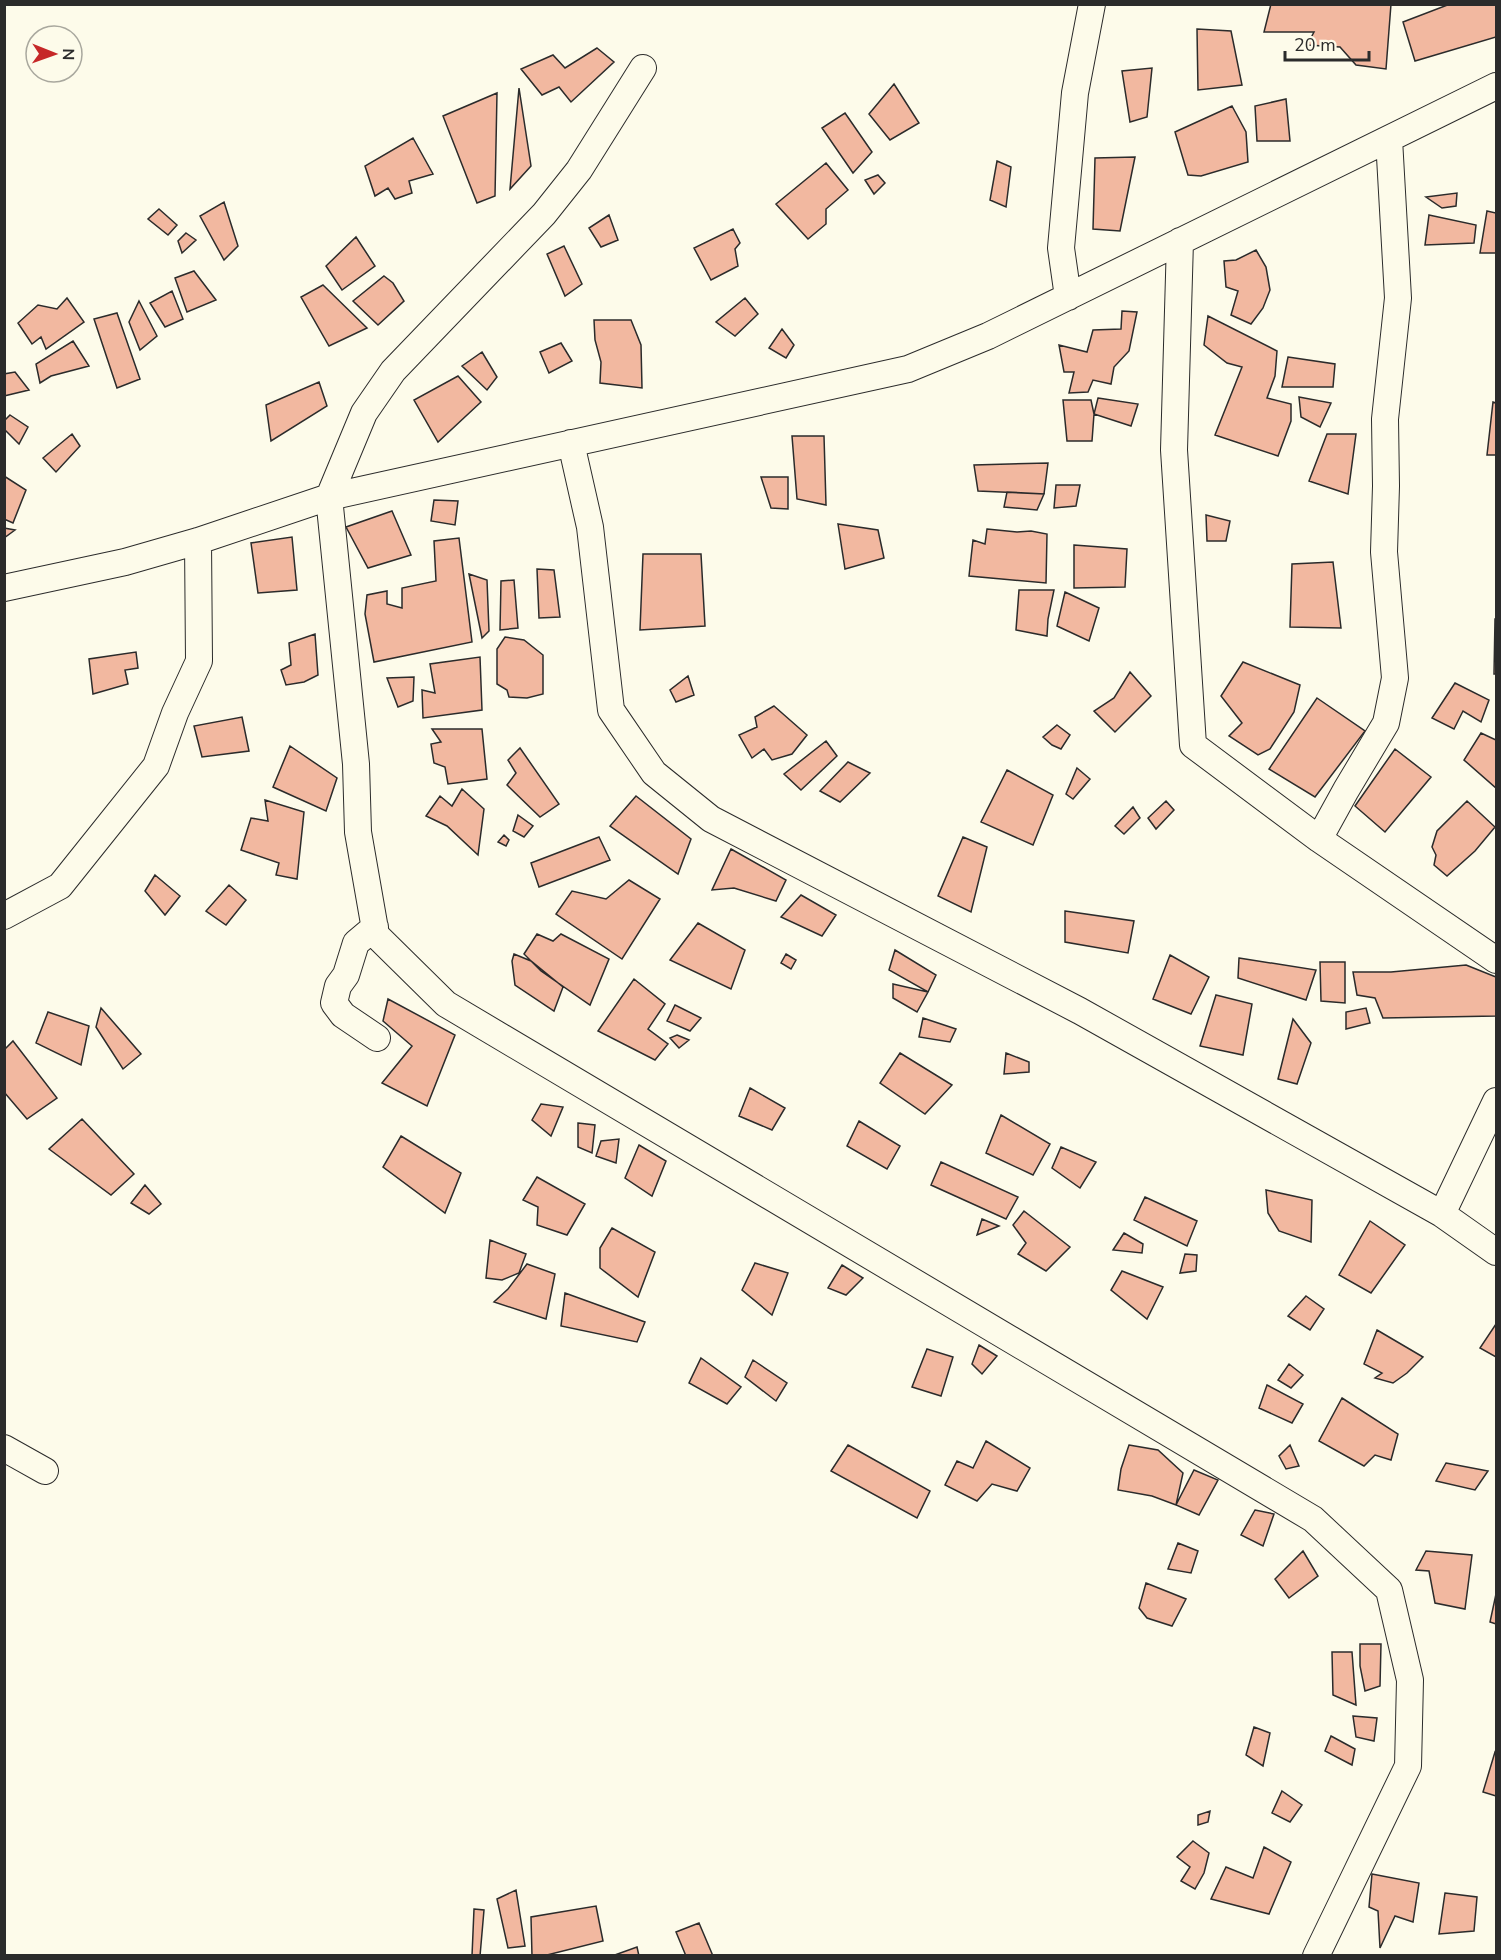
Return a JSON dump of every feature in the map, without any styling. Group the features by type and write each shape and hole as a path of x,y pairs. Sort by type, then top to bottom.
{"street":[{"path":"1068,297 1061,248 1075,93 1092,4"},
{"path":"643,68 579,170 544,214 393,371 364,413 329,497 356,764 358,832 376,935 446,1004 1313,1519 1389,1590 1410,1680 1408,1766 1316,1956"},
{"path":"4,588 125,562 198,541 329,497 908,369 988,336 1497,86"},
{"path":"1319,839 1386,723 1395,678 1384,552 1385,419 1398,298 1389,139"},
{"path":"1180,242 1174,450 1193,745 1319,839 1497,960"},
{"path":"571,443 590,527 610,710 654,773 711,819 1080,1011 1442,1214 1497,1252"},
{"path":"4,915 60,886 156,766 175,713 199,661 198,541"},
{"path":"375,927 356,943 346,975 338,986 334,1003 343,1015 377,1038"},
{"path":"1442,1214 1497,1101"},
{"path":"4,1448 45,1471"}],"building":[{"path":"1271,4 1391,4 1386,69 1356,65 1340,47 1307,45 1314,32 1264,32"},
{"path":"1450,4 1496,4 1496,37 1415,61 1403,22"},
{"path":"1197,29 1231,31 1242,85 1198,90"},
{"path":"597,48 614,62 571,102 559,87 542,95 521,69 553,55 565,68"},
{"path":"1152,68 1147,117 1130,122 1122,71"},
{"path":"894,84 919,123 890,140 869,114"},
{"path":"519,88 531,166 510,189"},
{"path":"497,93 495,196 477,203 443,116"},
{"path":"1286,99 1290,141 1257,141 1255,106"},
{"path":"1232,106 1246,132 1248,162 1201,176 1188,175 1175,132"},
{"path":"845,113 872,152 853,173 822,128"},
{"path":"413,138 433,174 409,181 412,193 395,199 388,188 375,196 365,166"},
{"path":"1135,157 1120,231 1093,229 1095,158"},
{"path":"997,161 1011,167 1006,207 990,200"},
{"path":"826,163 848,190 826,209 826,224 808,239 776,204"},
{"path":"878,175 885,183 874,194 865,180"},
{"path":"1457,193 1456,206 1442,208 1426,197"},
{"path":"224,202 238,246 224,260 200,216"},
{"path":"159,209 177,225 168,235 148,219"},
{"path":"1487,211 1496,213 1496,253 1480,253"},
{"path":"609,215 618,240 601,247 589,228"},
{"path":"1429,215 1476,225 1474,243 1425,245"},
{"path":"733,229 740,243 735,249 738,266 711,280 694,248"},
{"path":"186,233 196,240 182,253 178,241"},
{"path":"356,237 375,266 342,290 326,266"},
{"path":"564,246 582,284 565,296 547,254"},
{"path":"1256,250 1266,267 1270,290 1263,308 1251,324 1231,315 1238,291 1226,287 1224,261 1236,260"},
{"path":"194,271 216,300 187,312 175,278"},
{"path":"384,276 393,283 404,301 378,325 353,301"},
{"path":"323,285 367,328 329,346 301,297"},
{"path":"172,291 183,319 165,327 150,303"},
{"path":"67,298 84,322 46,349 41,337 32,344 18,323 38,305 57,309"},
{"path":"745,298 758,314 735,336 716,322"},
{"path":"139,301 157,336 140,350 129,322"},
{"path":"1122,311 1137,312 1129,351 1114,367 1111,384 1093,380 1088,392 1069,393 1074,372 1064,372 1059,345 1087,352 1093,330 1121,329"},
{"path":"117,313 140,379 117,388 94,319"},
{"path":"1208,316 1277,351 1275,376 1267,398 1291,404 1291,421 1278,456 1215,435 1242,367 1227,363 1204,345"},
{"path":"594,320 631,320 641,345 642,388 600,383 601,362 595,340"},
{"path":"782,329 794,345 786,358 769,348"},
{"path":"73,341 89,366 51,376 40,383 36,364"},
{"path":"561,343 572,361 549,373 540,352"},
{"path":"482,352 497,377 487,390 462,366"},
{"path":"1288,357 1335,364 1333,387 1282,387"},
{"path":"15,372 29,390 4,396 4,374"},
{"path":"458,376 481,402 438,442 414,400"},
{"path":"319,382 327,406 271,441 266,405"},
{"path":"1299,397 1331,403 1320,427 1301,417"},
{"path":"1098,398 1138,404 1131,426 1094,414"},
{"path":"1063,400 1091,400 1094,414 1092,441 1067,441"},
{"path":"1493,402 1496,403 1496,455 1487,455"},
{"path":"10,415 28,427 19,444 4,429 4,421"},
{"path":"72,434 80,446 56,472 43,458"},
{"path":"1327,434 1356,434 1348,494 1309,481"},
{"path":"792,436 824,436 826,505 797,499"},
{"path":"1048,463 1044,494 978,491 974,465"},
{"path":"4,476 26,490 13,523 4,519"},
{"path":"761,477 788,477 788,509 771,508"},
{"path":"1056,485 1080,485 1076,506 1054,508"},
{"path":"1007,492 1044,494 1037,510 1004,507"},
{"path":"434,500 458,501 455,525 431,521"},
{"path":"392,511 411,555 368,568 346,527"},
{"path":"1206,515 1230,521 1226,541 1207,541"},
{"path":"838,524 878,530 884,558 845,569"},
{"path":"4,528 15,530 4,538"},
{"path":"987,529 1047,534 1046,583 969,576 973,540 985,544"},
{"path":"292,537 297,590 258,593 251,543"},
{"path":"459,538 472,642 374,662 365,614 367,595 387,591 387,604 402,608 402,588 436,581 434,541"},
{"path":"1074,545 1127,549 1125,587 1074,588"},
{"path":"643,554 701,554 705,626 640,630"},
{"path":"1333,562 1341,628 1290,627 1292,564"},
{"path":"537,569 554,570 560,617 539,618"},
{"path":"469,574 487,580 489,631 482,638"},
{"path":"514,580 518,628 500,630 501,581"},
{"path":"1019,590 1054,590 1047,636 1016,630"},
{"path":"1065,592 1099,608 1089,641 1057,626"},
{"path":"1495,619 1496,674 1494,674"},
{"path":"315,634 318,675 304,682 286,685 281,670 291,665 289,643"},
{"path":"505,637 524,640 543,655 543,694 527,698 509,697 507,690 497,684 497,649"},
{"path":"136,652 138,668 125,670 128,684 93,694 89,659"},
{"path":"480,657 482,710 423,718 422,690 435,693 430,664"},
{"path":"1243,662 1300,685 1294,712 1270,749 1258,755 1229,736 1242,723 1221,696"},
{"path":"1130,672 1151,696 1115,732 1094,711 1114,698"},
{"path":"688,676 694,695 676,702 670,690"},
{"path":"414,677 413,701 398,707 387,678"},
{"path":"1455,683 1489,700 1481,722 1463,711 1454,729 1432,718"},
{"path":"1317,698 1365,731 1315,797 1269,769"},
{"path":"774,706 807,735 792,754 772,760 764,749 752,758 739,735 757,727 755,717"},
{"path":"242,717 249,751 202,757 194,726"},
{"path":"1057,725 1070,735 1061,749 1043,737"},
{"path":"432,729 482,729 487,779 448,784 445,767 434,763 431,744 441,742"},
{"path":"1481,733 1496,740 1496,788 1464,760"},
{"path":"826,741 837,756 801,790 784,774"},
{"path":"290,746 337,778 326,811 273,787"},
{"path":"520,748 559,804 540,817 507,785 516,773 508,760"},
{"path":"1395,749 1431,777 1385,832 1355,806"},
{"path":"848,762 870,773 840,802 820,791"},
{"path":"1077,768 1090,779 1073,799 1066,794"},
{"path":"1007,770 1053,795 1033,845 981,822"},
{"path":"462,789 484,809 478,855 447,826 426,816 440,796 452,806"},
{"path":"636,796 691,839 678,874 610,826"},
{"path":"265,800 304,812 297,879 276,875 279,863 241,850 251,818 268,821"},
{"path":"1166,801 1174,810 1156,829 1148,818"},
{"path":"1467,801 1495,827 1475,851 1447,876 1434,865 1436,855 1432,847 1437,831"},
{"path":"1133,807 1140,818 1124,834 1115,826"},
{"path":"518,815 533,826 524,837 513,831"},
{"path":"504,835 509,840 506,846 498,842"},
{"path":"599,837 610,860 539,887 531,863"},
{"path":"963,837 987,847 971,912 938,896"},
{"path":"731,849 786,880 776,901 734,888 712,890"},
{"path":"155,875 180,896 165,915 145,891"},
{"path":"629,880 660,899 622,959 556,914 572,891 606,899"},
{"path":"229,885 246,900 226,925 206,911"},
{"path":"801,895 836,915 822,936 781,917"},
{"path":"1065,911 1134,921 1128,953 1065,942"},
{"path":"698,923 745,950 731,989 670,960"},
{"path":"537,934 553,941 561,934 609,959 590,1005 541,971 524,954"},
{"path":"895,950 936,975 928,992 889,970"},
{"path":"514,954 531,961 563,987 554,1011 515,985 512,961"},
{"path":"786,954 796,960 791,969 781,963"},
{"path":"1170,955 1209,977 1191,1014 1153,999"},
{"path":"1239,958 1316,970 1306,1000 1238,978"},
{"path":"1320,962 1345,962 1345,1003 1321,1001"},
{"path":"1466,965 1496,977 1496,1016 1383,1018 1375,998 1357,995 1353,972 1391,972"},
{"path":"634,979 665,1004 648,1029 668,1044 655,1060 598,1031"},
{"path":"893,984 928,992 917,1012 893,998"},
{"path":"1216,995 1252,1004 1243,1055 1200,1046"},
{"path":"388,999 455,1035 427,1106 382,1083 412,1046 383,1021"},
{"path":"675,1005 701,1018 690,1031 667,1021"},
{"path":"101,1008 141,1054 123,1069 96,1027"},
{"path":"1366,1008 1370,1023 1346,1029 1346,1012"},
{"path":"48,1012 89,1026 81,1065 36,1043"},
{"path":"923,1018 956,1029 950,1042 919,1037"},
{"path":"1293,1019 1311,1043 1297,1084 1278,1079"},
{"path":"677,1035 689,1040 679,1048 670,1038"},
{"path":"13,1041 57,1098 27,1119 4,1092 4,1050"},
{"path":"900,1053 952,1085 925,1114 880,1083"},
{"path":"1006,1053 1029,1062 1029,1072 1004,1074"},
{"path":"750,1088 785,1108 772,1130 739,1116"},
{"path":"541,1104 563,1107 551,1136 532,1120"},
{"path":"1001,1115 1050,1144 1033,1175 986,1153"},
{"path":"82,1119 134,1174 111,1195 49,1149"},
{"path":"859,1121 900,1146 887,1169 847,1146"},
{"path":"578,1123 595,1125 592,1153 578,1147"},
{"path":"401,1136 461,1173 445,1213 383,1167"},
{"path":"619,1139 616,1163 596,1156 601,1141"},
{"path":"639,1145 666,1161 652,1196 625,1178"},
{"path":"1061,1147 1096,1162 1080,1188 1052,1168"},
{"path":"941,1162 1018,1197 1006,1219 931,1185"},
{"path":"537,1177 585,1204 567,1235 537,1225 538,1207 523,1200"},
{"path":"145,1185 161,1204 149,1214 131,1203"},
{"path":"1266,1190 1312,1200 1311,1242 1279,1231 1268,1213"},
{"path":"1145,1197 1197,1221 1187,1246 1134,1220"},
{"path":"1024,1211 1070,1247 1046,1271 1018,1254 1026,1243 1013,1225"},
{"path":"982,1219 999,1226 977,1235"},
{"path":"1370,1221 1405,1245 1371,1293 1339,1275"},
{"path":"612,1228 655,1252 638,1297 600,1268 600,1248"},
{"path":"1124,1233 1143,1244 1142,1253 1113,1250"},
{"path":"490,1240 526,1254 519,1273 502,1280 486,1278"},
{"path":"1185,1254 1197,1255 1196,1271 1180,1273"},
{"path":"755,1263 788,1273 772,1315 742,1290"},
{"path":"527,1264 555,1274 546,1319 494,1302 508,1289"},
{"path":"842,1265 863,1278 846,1295 828,1288"},
{"path":"1122,1271 1163,1287 1147,1319 1111,1290"},
{"path":"565,1293 645,1322 637,1342 561,1326"},
{"path":"1306,1296 1324,1309 1310,1330 1288,1316"},
{"path":"1496,1324 1496,1357 1480,1348"},
{"path":"1377,1330 1423,1357 1393,1383 1375,1378 1382,1373 1364,1364"},
{"path":"979,1345 997,1356 982,1374 972,1364"},
{"path":"927,1349 953,1357 941,1396 912,1387"},
{"path":"701,1358 741,1387 727,1404 689,1383"},
{"path":"753,1360 787,1383 776,1401 745,1377"},
{"path":"1289,1364 1303,1375 1291,1388 1278,1380"},
{"path":"1267,1385 1303,1404 1292,1423 1259,1408"},
{"path":"1342,1398 1398,1434 1391,1460 1375,1455 1364,1466 1319,1441"},
{"path":"986,1441 1030,1468 1017,1491 992,1484 977,1501 945,1485 957,1461 973,1468"},
{"path":"848,1445 930,1491 917,1518 831,1471"},
{"path":"1129,1445 1158,1450 1183,1473 1176,1505 1152,1496 1118,1490 1121,1469"},
{"path":"1290,1445 1299,1466 1286,1469 1279,1456"},
{"path":"1446,1463 1488,1471 1475,1490 1436,1481"},
{"path":"1194,1470 1218,1480 1199,1515 1176,1505"},
{"path":"1255,1510 1274,1514 1263,1546 1241,1535"},
{"path":"1178,1543 1198,1551 1191,1573 1168,1569"},
{"path":"1303,1551 1318,1576 1289,1598 1275,1579"},
{"path":"1426,1551 1472,1555 1465,1609 1435,1603 1429,1571 1416,1570"},
{"path":"1146,1583 1186,1599 1172,1626 1147,1618 1139,1608"},
{"path":"1496,1594 1496,1624 1490,1622"},
{"path":"1360,1644 1381,1644 1380,1686 1365,1691 1360,1666"},
{"path":"1332,1652 1352,1652 1356,1705 1333,1695"},
{"path":"1353,1716 1377,1718 1374,1741 1356,1737"},
{"path":"1254,1727 1270,1733 1263,1766 1246,1755"},
{"path":"1331,1736 1355,1749 1352,1765 1325,1751"},
{"path":"1496,1753 1496,1796 1483,1792"},
{"path":"1282,1791 1302,1805 1290,1822 1272,1813"},
{"path":"1210,1811 1208,1822 1198,1825 1198,1815"},
{"path":"1193,1841 1209,1853 1204,1873 1195,1889 1181,1881 1190,1867 1177,1857"},
{"path":"1264,1847 1291,1862 1269,1914 1211,1899 1226,1867 1253,1878"},
{"path":"1372,1874 1419,1883 1413,1922 1395,1916 1380,1948 1378,1911 1369,1907"},
{"path":"516,1890 525,1946 508,1948 497,1899"},
{"path":"1445,1893 1477,1897 1474,1931 1439,1934"},
{"path":"596,1906 603,1941 543,1956 532,1956 531,1917"},
{"path":"474,1909 484,1910 480,1956 472,1956"},
{"path":"699,1923 713,1956 686,1956 676,1932"},
{"path":"637,1947 639,1956 612,1956"}]}
